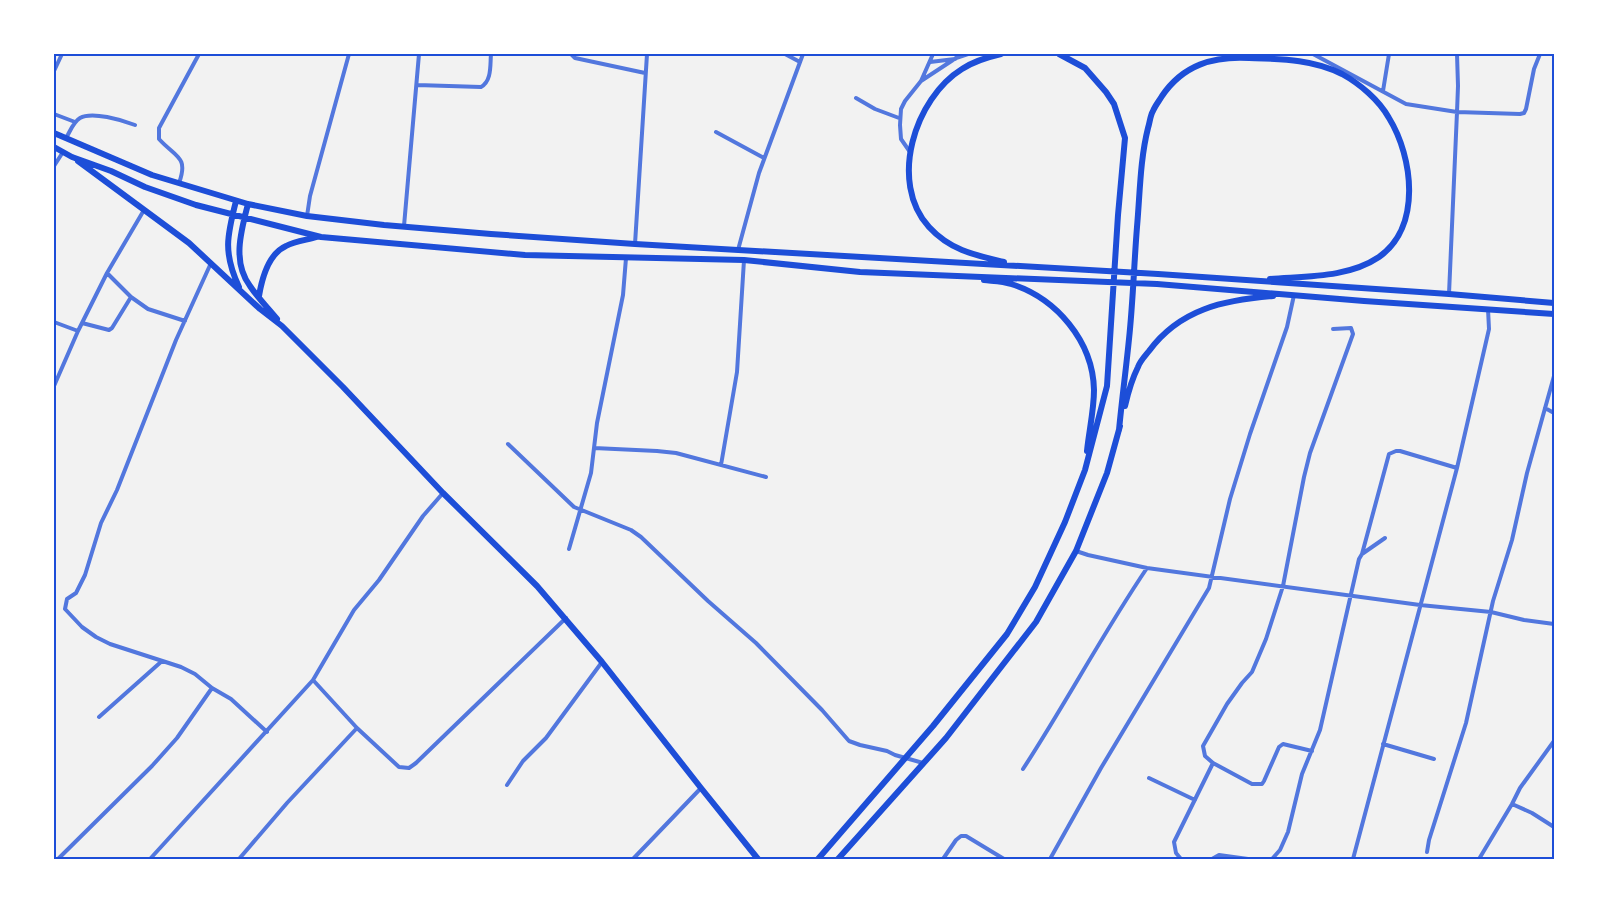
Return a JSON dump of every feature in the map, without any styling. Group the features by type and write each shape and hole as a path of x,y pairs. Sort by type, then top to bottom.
{"highway":[{"path":"1001,54 984,58 961,69 933,97 921,115 910,152 909,179 913,198 920,214 929,226 950,244 972,255 1027,267"},
{"path":"818,859 906,758 1007,634 1039,579 1065,522 1085,470 1107,386 1125,138 1114,104 1106,92 1085,68 1059,54"},
{"path":"1118,430 1129,339 1143,148 1152,111 1169,86 1196,66 1211,60 1240,57 1292,59 1326,67 1343,74 1376,101 1389,117 1399,137 1406,156 1409,198 1408,211 1402,227 1387,250 1378,258 1338,274 1246,281"},
{"path":"54,133 152,175 236,201 307,216 384,225 635,244 1158,274 1554,303"},
{"path":"54,148 72,157 189,243 260,309 282,326 343,387 443,493 537,586 566,618 758,859"},
{"path":"72,157 111,171 145,187 196,205 318,237 499,254 744,260 833,270 1094,280 1554,314"},
{"path":"236,201 227,247 233,273 241,290"},
{"path":"248,204 239,252 241,265 249,285 282,326"},
{"path":"259,296 267,267 276,253 285,246 318,237"},
{"path":"949,275 1010,284 1035,294 1061,314 1077,335 1085,349 1090,364 1094,389 1085,470"},
{"path":"838,859 946,738 1036,622 1076,551 1107,473 1128,392 1138,366 1164,332 1205,308 1242,298 1294,295"}],"street":[{"path":"54,71 62,54"},
{"path":"179,184 184,164 159,139 158,134 159,128 197,56 192,54"},
{"path":"307,216 310,196 349,54"},
{"path":"404,226 419,54"},
{"path":"417,84 481,87 485,85 489,78 491,54"},
{"path":"571,54 575,58 645,73"},
{"path":"635,244 647,54"},
{"path":"786,54 800,62"},
{"path":"738,250 750,201 764,158 803,54"},
{"path":"910,152 902,139 899,118 901,109 921,81 933,54"},
{"path":"930,62 968,54"},
{"path":"1312,54 1406,104 1457,112 1524,113 1534,69 1540,54"},
{"path":"1383,91 1390,54"},
{"path":"1449,294 1458,86 1457,54"},
{"path":"921,81 956,58"},
{"path":"856,98 875,109 899,118"},
{"path":"54,114 75,122"},
{"path":"66,138 75,122 82,117 112,118 135,125"},
{"path":"716,132 764,158"},
{"path":"54,166 63,152"},
{"path":"54,386 78,331 107,274 144,210"},
{"path":"569,549 591,473 597,423 623,295 626,258"},
{"path":"721,466 737,372 744,260"},
{"path":"211,262 117,490 101,523 92,556 76,593 67,599 65,609 82,627 96,637 181,667 195,674 212,688 230,699 267,732"},
{"path":"107,274 131,297 148,308 185,322"},
{"path":"1050,859 1101,768 1209,588 1230,499 1250,434 1288,327 1294,295"},
{"path":"82,323 109,330 131,297"},
{"path":"1353,859 1457,468 1489,329 1488,309"},
{"path":"54,322 78,331"},
{"path":"1312,751 1283,744 1279,747 1264,782 1257,785 1213,763 1205,756 1203,751 1206,740 1227,704 1252,672 1266,639 1283,586 1310,453 1353,334 1351,328 1333,329"},
{"path":"1427,852 1429,840 1466,723 1491,612 1512,540 1527,474 1554,376"},
{"path":"1545,408 1554,413"},
{"path":"508,444 574,507 631,530 641,537 756,644 822,710 849,741 923,763"},
{"path":"594,448 676,453 766,477"},
{"path":"1272,859 1280,850 1288,832 1302,774 1320,730 1357,564 1362,554 1389,454 1400,451 1457,468"},
{"path":"150,859 313,680 354,610 379,580 423,516 443,493"},
{"path":"1362,554 1385,538"},
{"path":"1076,551 1088,556 1147,568 1420,606 1491,612 1524,620 1554,624"},
{"path":"1023,769 1056,719 1147,568"},
{"path":"313,680 357,728 399,768 409,768 566,618"},
{"path":"99,717 162,661"},
{"path":"506,785 523,761 546,738 602,662"},
{"path":"58,859 152,766 177,738 212,688"},
{"path":"239,859 287,803 357,728"},
{"path":"1479,859 1520,788 1552,749 1554,741"},
{"path":"1383,744 1434,759"},
{"path":"1181,859 1176,853 1174,842 1213,763"},
{"path":"1149,778 1195,800"},
{"path":"633,859 701,788"},
{"path":"1512,804 1532,813 1554,827"},
{"path":"943,859 956,840 961,836 966,836 1004,859"},
{"path":"1212,859 1220,855 1248,859"}]}
